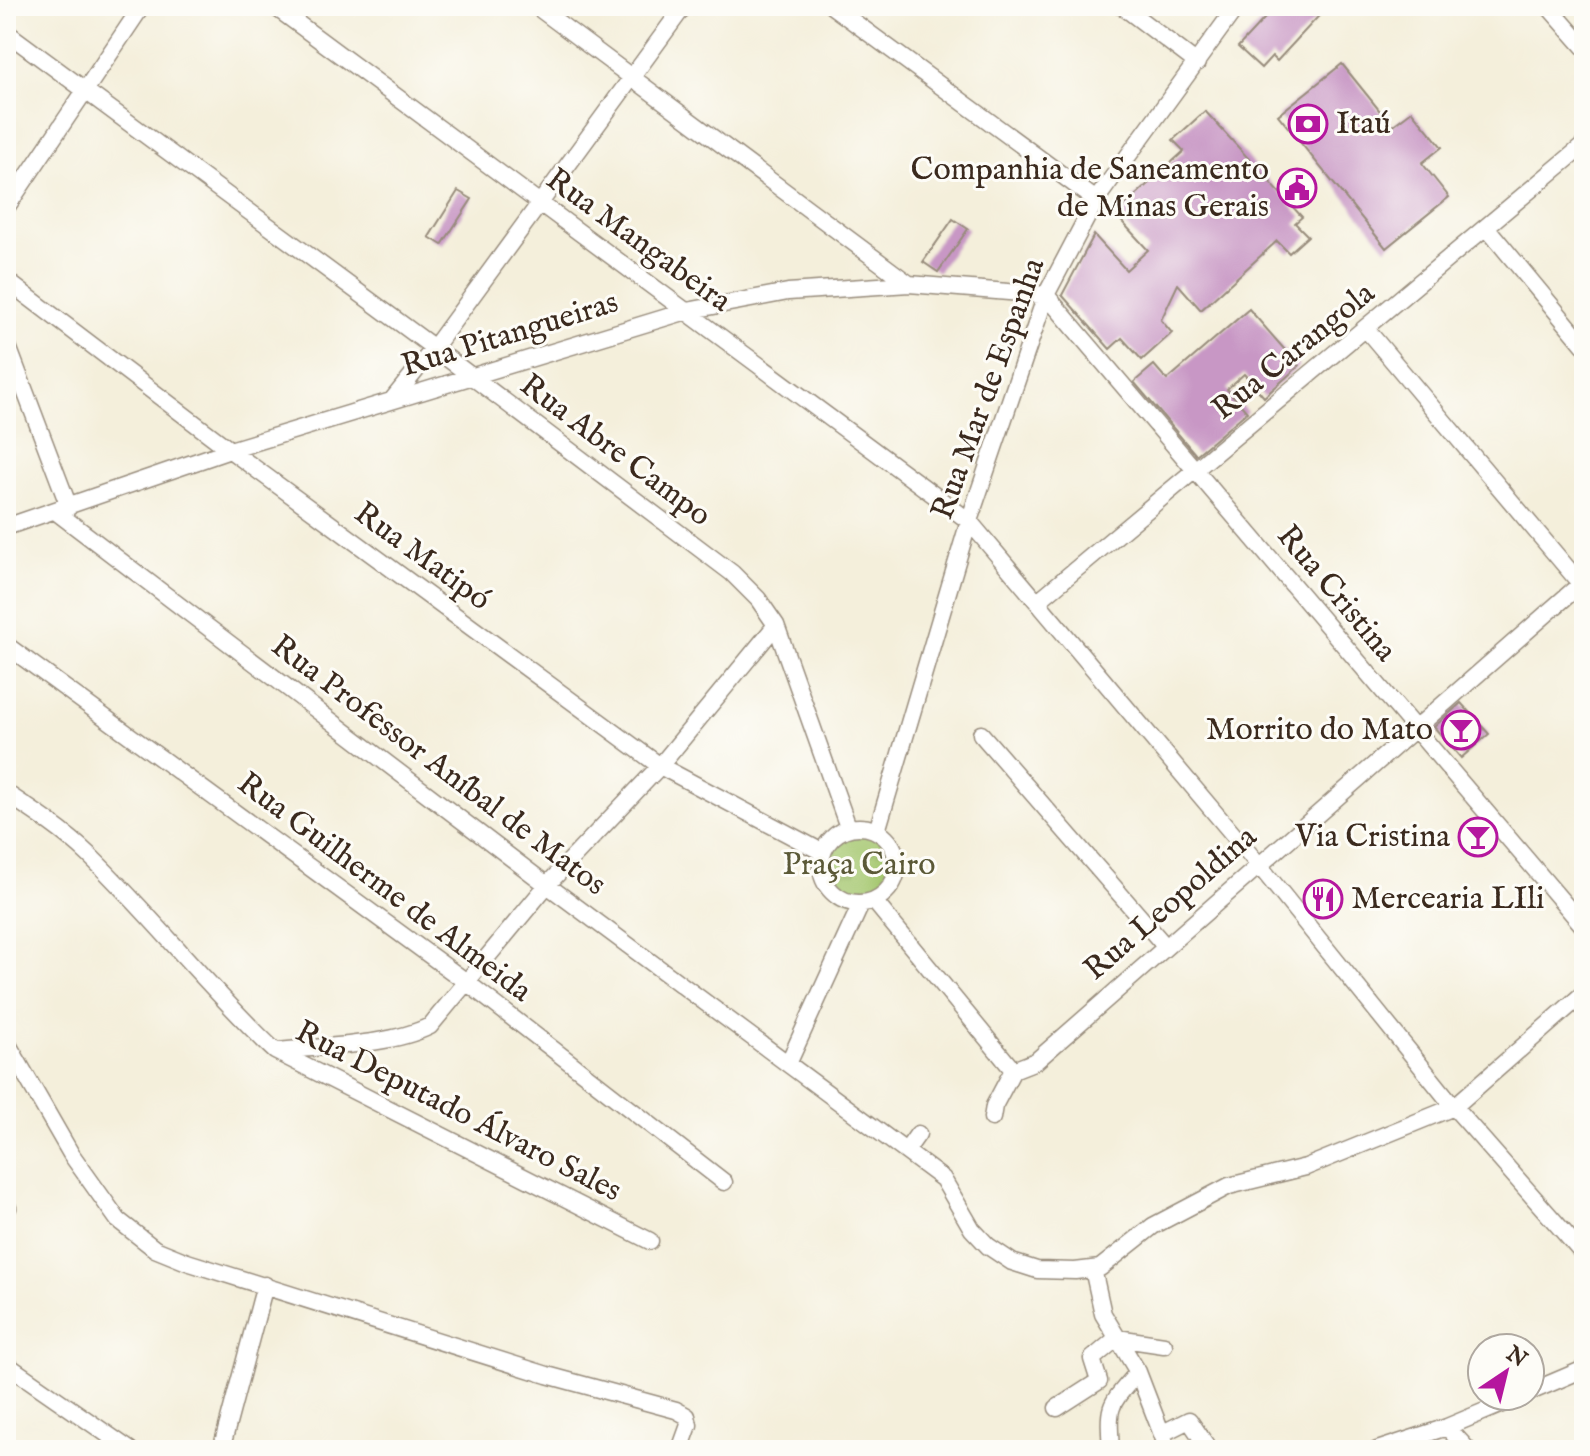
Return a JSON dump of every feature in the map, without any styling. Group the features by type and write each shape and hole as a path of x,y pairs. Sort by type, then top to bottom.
{"street":[{"path":"6,208 142,6"},
{"name":"Rua Mangabeira","path":"274,6 969,521 1258,864 1454,1107 1584,1255"},
{"path":"536,6 909,284"},
{"path":"393,399 434,348 684,6"},
{"path":"832,6 1096,200"},
{"path":"1122,6 1197,63"},
{"name":"Rua Mar de Espanha","path":"877,831 969,521 1046,295 1096,200 1237,6"},
{"path":"1548,6 1584,47"},
{"name":"Rua Abre Campo","path":"6,32 732,573 758,599 776,625 848,827"},
{"name":"Rua Carangola","path":"1038,601 1584,145"},
{"path":"1487,228 1584,345"},
{"name":"Rua Matipó","path":"6,280 230,450 660,766 822,852"},
{"name":"Rua Pitangueiras","path":"6,527 230,450 687,311 788,292 909,284 1046,295"},
{"name":"Rua Cristina","path":"1046,295 1584,927"},
{"path":"1366,329 1583,584"},
{"path":"6,341 62,509"},
{"name":"Rua Professor Aníbal de Matos","path":"62,509 547,885 943,1179 972,1229 988,1246 1012,1262 1037,1270 1093,1269"},
{"name":"Rua Leopoldina","path":"1013,1070 1036,1061 1258,864 1583,584"},
{"path":"275,1051 414,1034 430,1026 547,885 660,766 776,625"},
{"name":"Rua Guilherme de Almeida","path":"6,645 465,981 724,1182"},
{"path":"981,734 1165,946"},
{"name":"Rua Deputado Álvaro Sales","path":"6,793 50,821 89,855 239,1017 275,1051 650,1241"},
{"path":"788,1064 867,903 890,888 897,867 892,847 877,831 865,827 848,827 831,838 822,852 822,877 827,888 837,897 867,903 1013,1070 994,1106 992,1118"},
{"path":"1168,1450 1138,1372 1103,1314 1093,1269 1100,1268 1153,1226 1229,1186 1306,1167 1454,1107 1584,993"},
{"path":"6,1041 71,1154 118,1220 155,1249 187,1262 547,1375 676,1410 687,1416 689,1425 680,1450"},
{"path":"906,1151 918,1134"},
{"path":"221,1450 265,1285"},
{"path":"1057,1408 1099,1381 1092,1359 1117,1338 1164,1345"},
{"path":"6,1364 130,1450"},
{"path":"1546,1385 1584,1369"},
{"path":"1111,1450 1109,1412 1112,1402 1138,1372"},
{"path":"1377,1450 1483,1412"},
{"path":"1163,1433 1189,1420 1206,1445"},
{"path":"1447,1427 1468,1450"}],"green space":[{"name":"Praça Cairo","path":"859,830 878,836 888,846 894,865 888,884 878,894 859,900 840,894 830,884 824,865 830,846 840,836"}],"building":[{"path":"1276,6 1328,6 1277,61 1272,56 1261,68 1238,47"},
{"path":"1342,64 1392,126 1412,111 1442,147 1422,163 1449,197 1386,248 1278,115"},
{"path":"1205,111 1302,217 1295,223 1308,236 1289,253 1277,241 1201,310 1178,284 1161,320 1172,333 1142,360 1122,338 1110,349 1062,295 1094,235 1126,270 1148,250 1115,214 1184,151 1173,140"},
{"path":"458,191 472,199 442,245 429,237"},
{"path":"953,219 968,229 938,272 923,262"},
{"path":"1249,309 1299,366 1264,397 1244,374 1227,389 1247,412 1196,455 1134,382 1154,365 1167,380"},
{"name":"Morrito do Mato","path":"1461,703 1489,734 1461,758 1434,727"}],"place":[{"name":"Itaú","path":"1308,124"},
{"name":"Companhia de Saneamento de Minas Gerais","path":"1297,188"},
{"name":"Morrito do Mato","path":"1461,730"},
{"name":"Via Cristina","path":"1478,837"},
{"name":"Mercearia LIli","path":"1323,899"}]}
